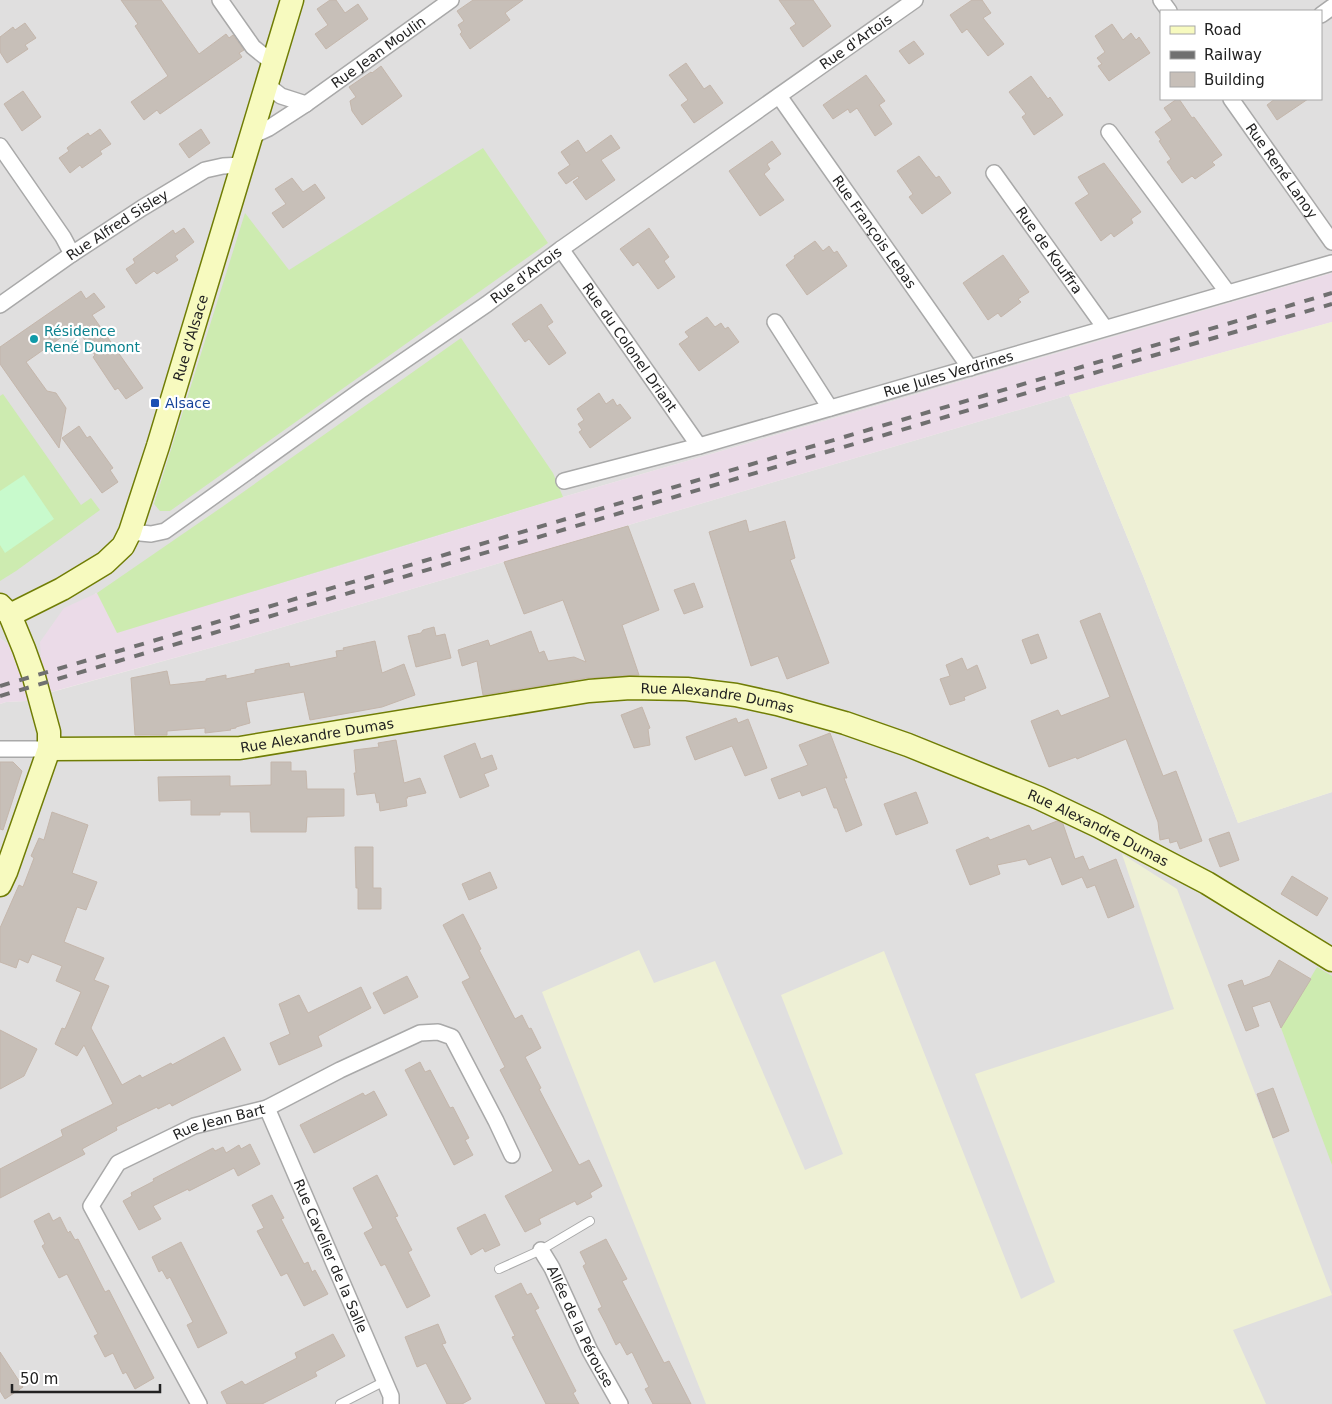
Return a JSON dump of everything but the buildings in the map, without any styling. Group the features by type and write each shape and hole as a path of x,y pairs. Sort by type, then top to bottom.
{"street":[{"path":"220,0 253,47 273,63"},
{"name":"Rue d'Alsace","path":"3,613 62,589 105,563 123,546 130,532 158,446 292,0"},
{"name":"Rue Jean Moulin","path":"252,136 270,128 306,104 451,0"},
{"name":"Rue d'Artois","path":"130,532 151,534 165,531 360,391 487,304 561,249 915,0"},
{"path":"266,85 281,96 306,104"},
{"name":"Rue François Lebas","path":"779,96 970,368"},
{"name":"Rue René Lanoy","path":"1231,100 1332,242"},
{"path":"1109,132 1228,293"},
{"path":"0,146 63,237 72,254"},
{"name":"Rue Alfred Sisley","path":"0,305 72,254 142,208 205,170 223,166 243,165"},
{"name":"Rue de Kouffra","path":"994,173 1105,328"},
{"name":"Rue du Colonel Driant","path":"561,249 699,446"},
{"name":"Rue Jules Verdrines","path":"564,481 699,446 1332,263"},
{"path":"775,322 830,408"},
{"path":"0,885 49,749 49,732 34,676 24,649 3,613"},
{"name":"Rue Alexandre Dumas","path":"49,749 240,748 588,691 630,688 687,689 736,695 777,704 899,742 1039,798 1098,826 1207,883 1332,960"},
{"path":"0,749 49,749"},
{"name":"Rue Jean Bart","path":"200,1404 91,1206 118,1163 194,1126 267,1108 340,1070 420,1033 438,1032 452,1038 512,1155"},
{"name":"Rue Cavelier de la Salle","path":"267,1108 385,1381 391,1396 391,1404"},
{"name":"Allée de la Pérouse","path":"541,1250 552,1268 590,1352 620,1404"}],"lane":[{"path":"499,1269 541,1250 590,1221"},
{"path":"340,1404 385,1381"}],"shaded area":[{"path":"0,0 1332,0 1332,273 563,497 117,633 96,593 41,658 41,662 18,668 9,645 0,638"},
{"path":"1332,273 1332,322 1069,395 239,640 51,692 48,686 26,692 27,701 0,704 0,638 9,645 17,668 41,662 40,642 64,608 97,593 117,632 563,497"},
{"path":"1069,395 1144,578 1238,823 1332,792 1332,1404 0,1404 0,704 26,701 26,692 49,686 52,692 239,640"}],"green space":[{"path":"483,148 548,243 170,511 160,511 154,504 245,213 289,270"},
{"path":"1332,322 1332,792 1238,823 1144,578 1069,395"},
{"path":"461,338 553,473 563,497 117,633 97,593"},
{"path":"3,394 81,505 91,498 100,510 0,581 0,396"},
{"path":"24,475 54,519 5,553 0,545 0,491"},
{"path":"1122,854 1177,889 1332,1295 1233,1330 1266,1404 706,1404 542,992 639,950 654,983 715,961 805,1170 843,1154 781,995 884,951 1021,1299 1055,1282 975,1074 1174,1009"},
{"path":"1317,967 1332,976 1332,1165 1281,1028"}],"railway":[{"path":"0,686 1332,293"},
{"path":"0,696 1332,304"}],"place":[{"name":"Résidence René Dumont","path":"34,339"},
{"name":"Alsace","path":"155,403"}]}
